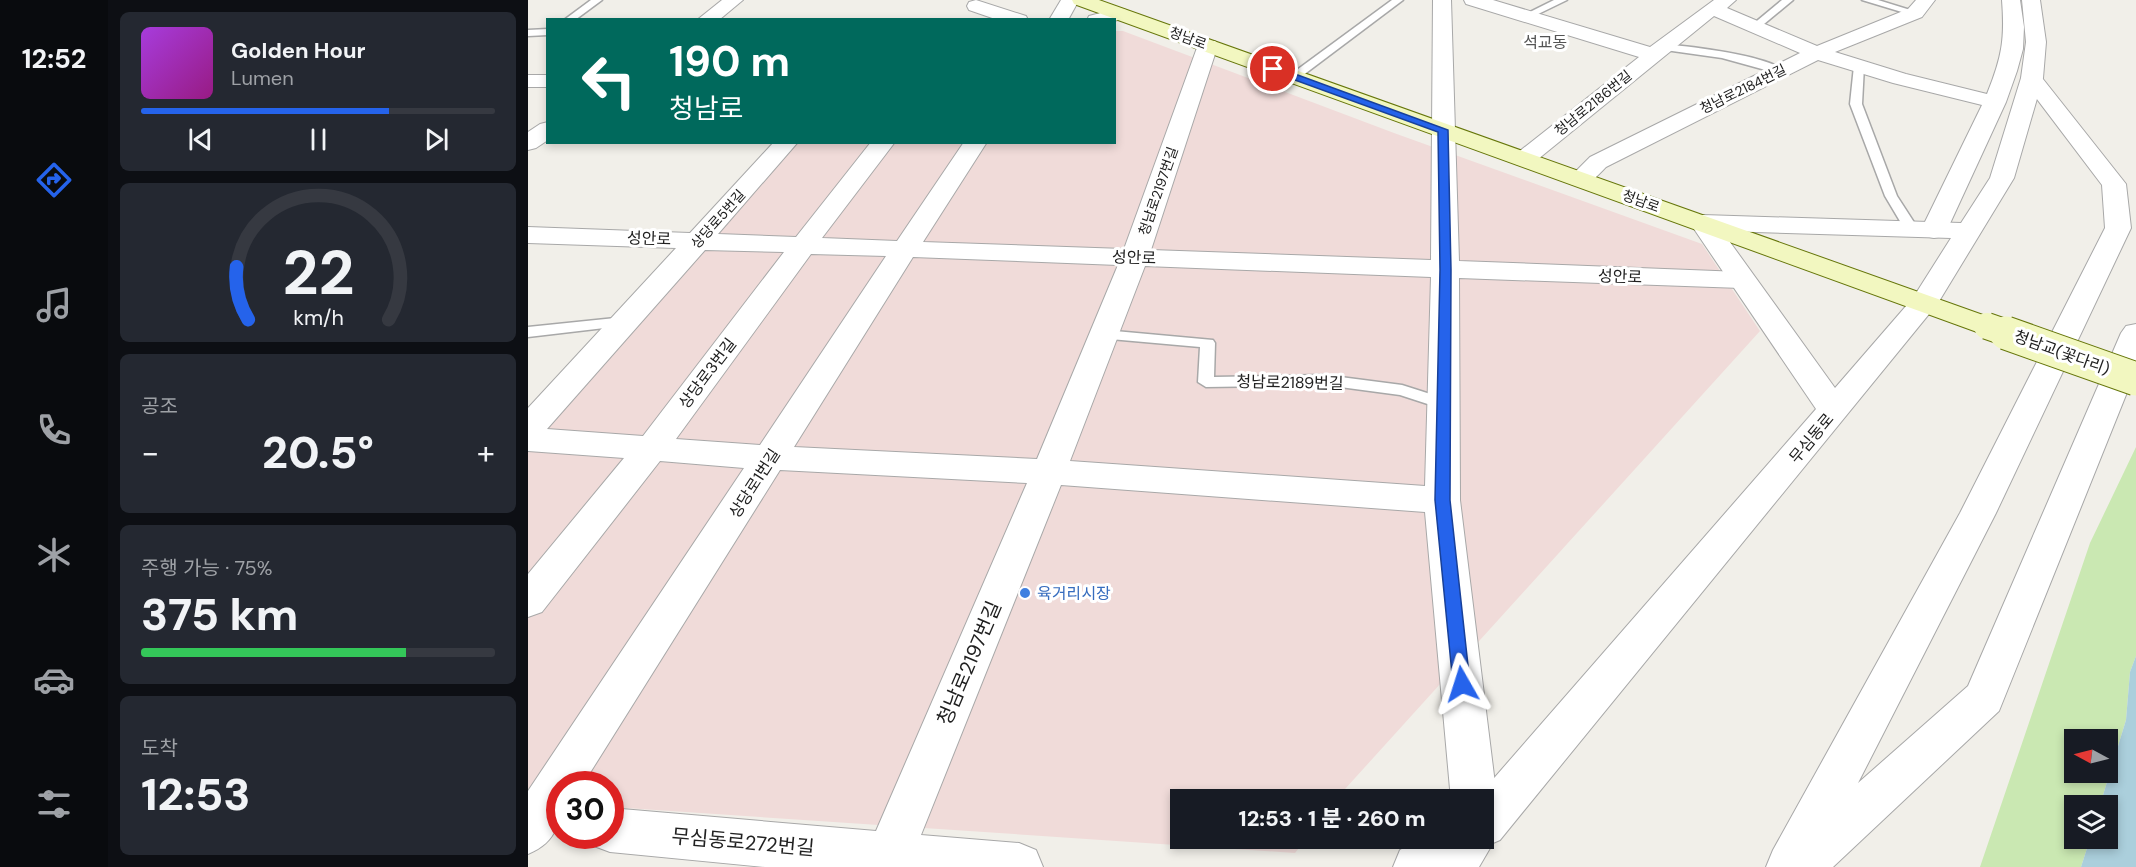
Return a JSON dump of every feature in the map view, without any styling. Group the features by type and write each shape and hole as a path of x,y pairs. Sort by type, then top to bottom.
{"main road":[{"name":"청남로","path":"1081,0 1124,7 1208,45 1294,77 1987,326"},
{"name":"청남교(꽃다리)","path":"1987,326 2136,379"}],"street":[{"path":"709,18 734,0"},
{"path":"1060,18 1070,0"},
{"path":"1442,0 1446,270 1442,500 1473,789"},
{"path":"1473,0 1658,51"},
{"path":"1923,230 1995,102 2013,50 2014,27 2011,0"},
{"name":"무심동로","path":"1494,812 1924,303 2002,178 2032,78 2036,42 2031,0"},
{"name":"청남로2186번길","path":"1524,159 1720,4 1755,27 1816,53"},
{"path":"1100,18 1124,7"},
{"name":"청남로2184번길","path":"1580,179 1598,162 1816,53 1920,7"},
{"path":"979,10 1011,18"},
{"name":"청남로2197번길","path":"886,861 1049,472 1135,257 1208,45"},
{"path":"1816,53 1900,79 1995,102"},
{"path":"1790,867 1978,513 2118,228 2114,184 2032,78"},
{"path":"528,81 546,81"},
{"path":"528,143 546,130"},
{"name":"상당로5번길","path":"528,429 785,144"},
{"name":"상당로3번길","path":"528,601 651,448 804,244 882,144"},
{"name":"상당로1번길","path":"537,826 771,458 975,144"},
{"path":"1702,223 1968,231"},
{"path":"1702,223 1834,410"},
{"name":"성안로","path":"528,235 1741,280"},
{"path":"1798,867 1984,698 2136,333"},
{"path":"528,439 771,458 1049,472 1442,500"},
{"name":"무심동로272번길","path":"624,832 886,861 1019,867"},
{"path":"1417,867 1447,849"},
{"path":"1451,867 1464,849"}],"lane":[{"path":"571,18 597,0"},
{"path":"1294,77 1398,0"},
{"path":"1527,16 1562,0"},
{"path":"1755,27 1788,0"},
{"name":"청남로2184번길","path":"1867,0 1920,7"},
{"path":"528,33 546,32"},
{"path":"1658,51 1698,49 1735,56 1780,71"},
{"path":"1859,66 1856,104 1891,196 1923,230"},
{"path":"528,332 625,321"},
{"name":"청남로2189번길","path":"1104,335 1208,343 1206,381 1325,380 1402,390 1443,404"}],"shaded area":[{"name":"육거리시장","path":"1116,31 1123,31 1394,133 1702,244 1760,331 1345,789 1170,789 1170,845 624,808 624,771 546,771 546,791 528,801 528,407 777,144 1116,144"},
{"name":"육거리시장","path":"1236,849 1298,849 1295,853"}],"green space":[{"path":"2136,447 2136,656 2130,672 2126,720 2118,746 2118,729 2064,729 2064,783 2107,783 2103,795 2064,795 2064,849 2087,849 2081,867 1980,867 2090,543"}],"water":[{"path":"2136,656 2136,867 2081,867 2087,849 2118,849 2118,795 2103,795 2107,783 2118,783 2118,746 2126,720 2130,672"}],"place":[{"name":"육거리시장","path":"1025,593"}],"district":[{"name":"석교동","path":"1545,42"}],"route":[{"path":"1273,69 1443,130 1446,270 1442,500 1462,684"}]}
